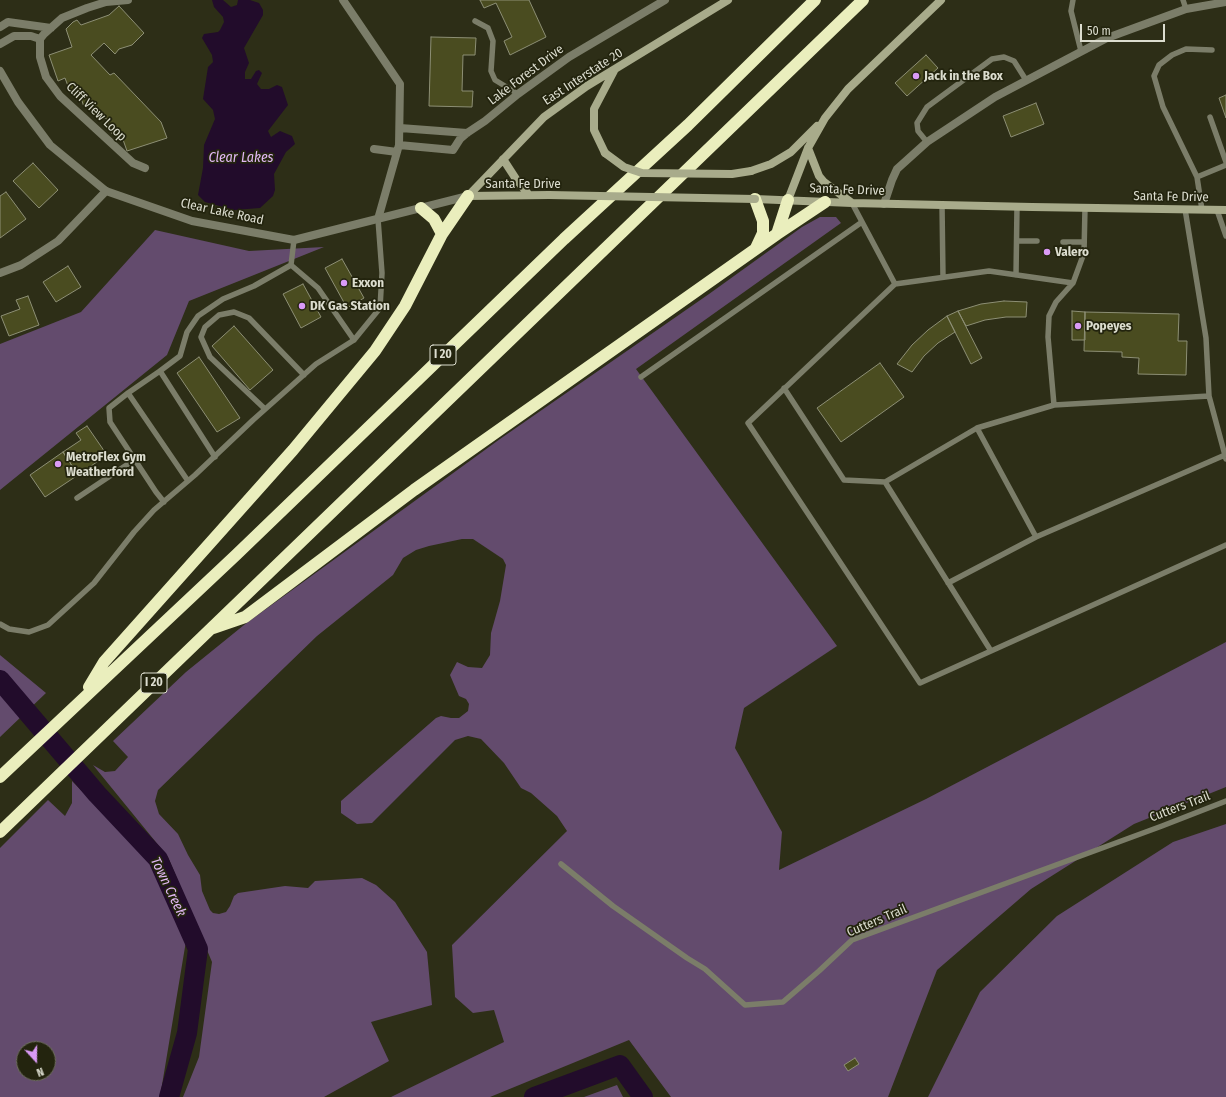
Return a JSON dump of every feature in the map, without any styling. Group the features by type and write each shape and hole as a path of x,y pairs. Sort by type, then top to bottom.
{"highway":[{"name":"I 20","path":"0,777 236,555 564,239 688,125 816,0"},
{"name":"I 20","path":"0,832 863,0"},
{"path":"82,700 104,662 292,450 375,351 405,306 442,234 468,196"},
{"path":"755,199 763,221 763,233 756,248"},
{"path":"777,234 788,200"},
{"path":"209,630 245,617 414,490 756,248 825,202"},
{"path":"421,208 434,219 442,234"}],"main road":[{"name":"East Interstate 20","path":"468,196 544,117 587,86 614,71 728,0"},
{"path":"614,71 594,109 594,130 604,153 624,167 642,173 732,174 751,171 771,164 792,152 825,118 848,89 941,0"},
{"path":"788,200 808,148 825,118"},
{"path":"808,148 819,176 824,182 852,203"},
{"path":"503,159 529,195"},
{"name":"Santa Fe Drive","path":"468,196 549,195 755,199 1017,207 1226,210"}],"street":[{"path":"0,44 14,36 31,36 40,39 62,18 106,2 128,0"},
{"path":"343,0 400,84 400,128 398,148 378,219"},
{"name":"Lake Forest Drive","path":"398,148 453,150 460,139 467,133 569,57 665,0"},
{"path":"884,204 897,169 927,142 995,97 1107,38 1186,9 1226,2"},
{"path":"0,27 8,22 51,28"},
{"name":"Cliff View Loop","path":"40,39 40,57 46,77 60,96 133,163 145,168"},
{"name":"Clear Lake Road","path":"0,71 18,102 50,145 106,191 192,221 294,240 468,196"},
{"path":"400,128 467,133"},
{"path":"374,149 398,148"},
{"path":"0,273 21,265 58,241 106,191"}],"lane":[{"path":"1073,0 1072,11 1081,51"},
{"path":"1183,0 1186,9"},
{"path":"475,21 488,28 493,41 491,71 495,80 518,94"},
{"path":"1202,210 1197,177 1163,107 1154,76 1159,65 1172,55 1186,49 1212,50"},
{"path":"927,142 918,131 917,123 927,106 992,59 1004,57 1014,61 1026,80"},
{"path":"1197,177 1226,163 1210,117"},
{"path":"852,203 895,284"},
{"path":"942,205 943,277"},
{"path":"1016,275 1017,207"},
{"path":"1054,405 1048,337 1049,316 1056,302 1073,283 1084,253 1085,208"},
{"path":"948,582 1036,537 1226,457 1209,396 1206,338 1185,209"},
{"path":"1217,210 1226,236"},
{"path":"0,624 9,629 29,632 48,625 94,583 134,532 154,510 188,481 316,364 354,340 380,308 382,273 378,219"},
{"path":"641,377 862,222"},
{"path":"291,265 294,240"},
{"path":"1016,241 1037,241"},
{"path":"1063,242 1084,242"},
{"path":"291,265 318,288 354,340"},
{"path":"164,502 134,460 110,422 109,408 180,356 187,332 198,316 223,299 254,286 291,265"},
{"path":"1073,283 989,271 895,284 748,423 920,683 1226,545"},
{"path":"265,409 210,357 201,338 205,327 219,315 234,312 249,318 304,375"},
{"path":"160,371 215,456"},
{"path":"784,388 844,480 884,482 977,428 1054,405 1209,396"},
{"path":"128,393 188,481"},
{"path":"977,428 1036,537"},
{"path":"77,498 134,460"},
{"path":"884,482 991,651"},
{"name":"Cutters Trail","path":"561,864 613,906 705,969 744,1006 783,1002 852,940 1226,801"}],"shaded area":[{"path":"820,217 836,217 841,223 636,369 837,646 744,708 735,748 782,832 779,870 926,799 1226,642 1226,787 1134,824 1031,889 937,970 888,1097 671,1097 629,1040 490,1097 391,1097 504,1042 494,1010 473,1013 455,997 452,945 567,831 557,816 531,793 521,788 504,763 481,739 468,736 455,740 372,823 357,824 341,813 341,801 436,718 441,716 459,718 468,711 469,704 466,699 459,696 450,675 457,662 468,667 482,668 490,655 491,633 500,601 506,565 503,559 473,539 462,539 429,546 416,550 403,558 393,575 317,636 158,790 155,801 159,814 178,834 200,875 202,891 210,910 213,913 219,914 226,912 234,896 238,893 285,886 308,888 315,881 362,878 376,885 395,902 427,952 432,1005 371,1022 389,1061 324,1097 183,1097 199,1057 212,962 168,857 93,765 105,772 115,771 128,757 113,741 186,672 244,625 500,439 709,294 802,227"},
{"path":"155,230 249,251 324,247 189,301 167,355 0,490 0,344 81,312"},
{"path":"0,655 46,693 0,737"},
{"path":"72,781 153,863 186,941 160,1097 0,1097 0,848 48,800 65,816 72,803"},
{"path":"1226,824 1226,1097 928,1097 980,992 1057,916 1173,842"},
{"path":"617,1085 623,1097 584,1097"}],"water":[{"name":"Clear Lakes","path":"212,0 223,0 231,7 237,5 238,0 250,0 259,3 263,10 263,15 244,48 249,63 245,72 245,79 251,79 256,71 259,70 262,73 257,84 261,89 269,89 277,85 282,87 288,105 268,131 271,137 280,131 292,136 295,144 286,152 274,174 275,190 273,196 260,208 234,210 205,202 198,195 203,168 204,145 215,119 213,110 203,99 208,67 213,62 212,55 202,38 204,34 218,32 224,22 223,17 214,7"}],"building":[{"path":"480,0 529,0 546,37 510,55 504,41 512,37 496,3 484,8"},
{"path":"119,6 144,33 132,45 119,49 115,54 104,43 91,55 110,75 114,73 161,122 167,138 127,151 120,131 112,134 106,118 98,120 92,104 84,107 79,92 71,94 65,78 58,81 49,55 72,47 66,29 73,22 77,20 81,25 109,15"},
{"path":"431,37 476,38 475,55 463,55 462,91 473,91 472,107 429,106"},
{"name":"Jack in the Box","path":"926,55 938,68 907,96 895,83"},
{"path":"1226,95 1226,118 1219,98"},
{"path":"1036,103 1044,124 1011,137 1003,116"},
{"path":"33,163 58,190 39,208 13,181"},
{"path":"6,192 26,219 0,238 0,196"},
{"name":"Exxon","path":"342,259 364,298 347,308 325,268"},
{"path":"68,266 81,287 56,302 43,282"},
{"name":"DK Gas Station","path":"303,284 321,317 301,328 283,294"},
{"path":"28,296 39,325 9,336 1,316 20,309 16,300"},
{"path":"1004,301 1027,302 1026,317 1006,317 985,320 966,326 958,311 981,304"},
{"path":"958,311 982,358 971,364 947,316"},
{"name":"Popeyes","path":"1072,311 1085,312 1085,340 1072,340"},
{"path":"1085,312 1179,314 1178,341 1187,341 1186,375 1138,374 1139,358 1122,357 1122,352 1084,351"},
{"path":"947,316 955,332 938,343 924,356 912,372 897,364 912,345 928,330"},
{"path":"234,326 273,370 250,390 212,346"},
{"path":"199,357 240,418 217,432 177,373"},
{"path":"880,363 904,397 841,442 817,408"},
{"path":"87,426 107,455 78,475 63,452 81,440 76,433"},
{"name":"MetroFlex Gym Weatherford","path":"63,452 78,475 45,497 30,475"},
{"path":"855,1058 859,1064 848,1071 844,1065"}],"waterway":[{"name":"Town Creek","path":"0,680 97,794 158,859 198,949 187,1033 169,1097"},
{"name":"Town Creek","path":"534,1097 620,1065 643,1097"}],"place":[{"name":"Jack in the Box","path":"916,76"},
{"name":"Valero","path":"1047,252"},
{"name":"Exxon","path":"344,283"},
{"name":"DK Gas Station","path":"302,306"},
{"name":"Popeyes","path":"1078,326"},
{"name":"MetroFlex Gym Weatherford","path":"58,464"}]}
